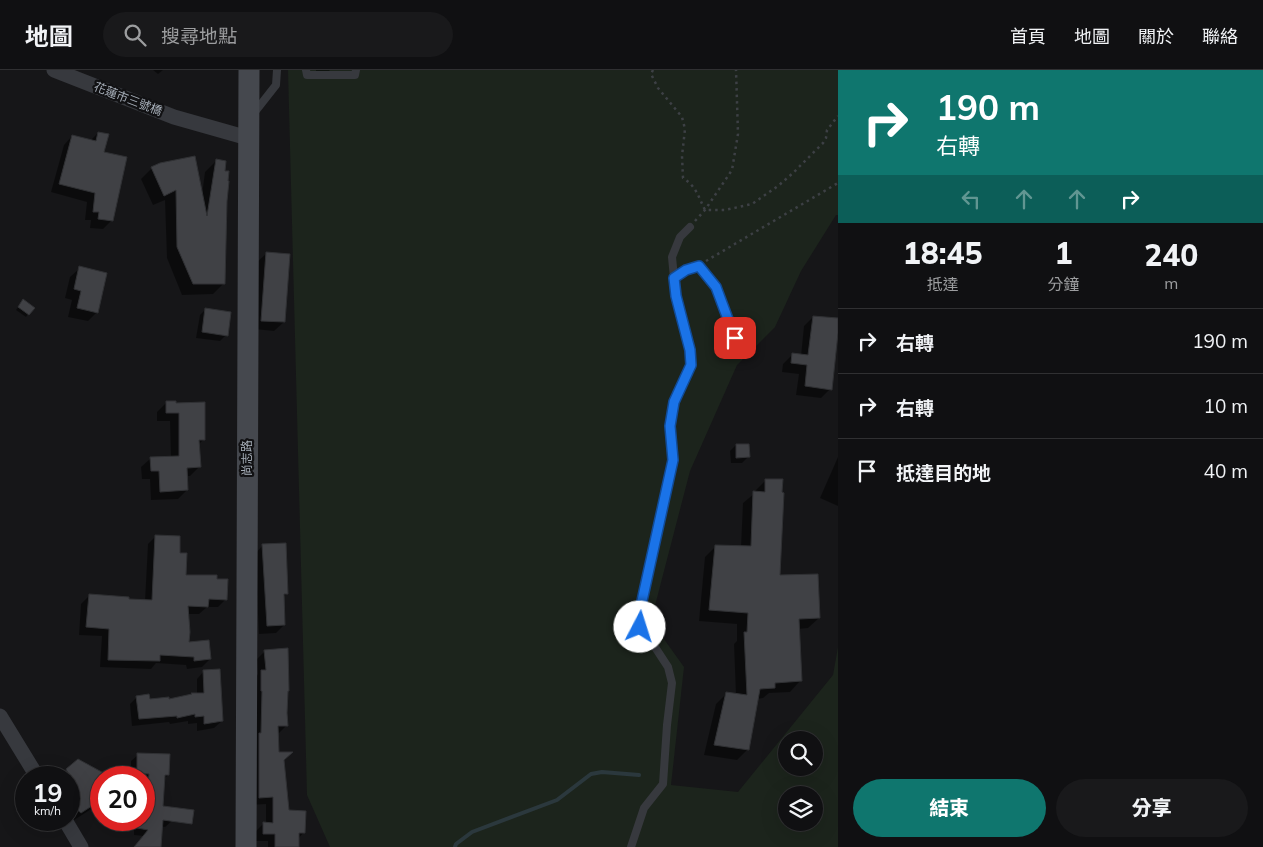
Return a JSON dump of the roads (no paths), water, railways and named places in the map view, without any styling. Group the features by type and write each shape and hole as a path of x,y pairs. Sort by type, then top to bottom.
{"street":[{"name":"花蓮市三號橋","path":"54,70 174,117 249,128"},
{"name":"尚志路","path":"246,847 249,70"},
{"path":"0,716 31,766"},
{"path":"72,831 81,847"}],"lane":[{"path":"249,128 276,85 277,70"},
{"path":"306,70 307,74 355,75 356,70"},
{"path":"631,847 644,808 663,784 672,683 668,667 652,641 640,627 640,610 673,460 670,426 674,402 691,365 690,350 676,296 672,257 680,237 690,227"},
{"path":"674,278 686,270 699,266 716,287 742,355"}],"waterway":[{"path":"455,847 456,844 472,832 557,800 591,774 602,772 639,775"}]}
